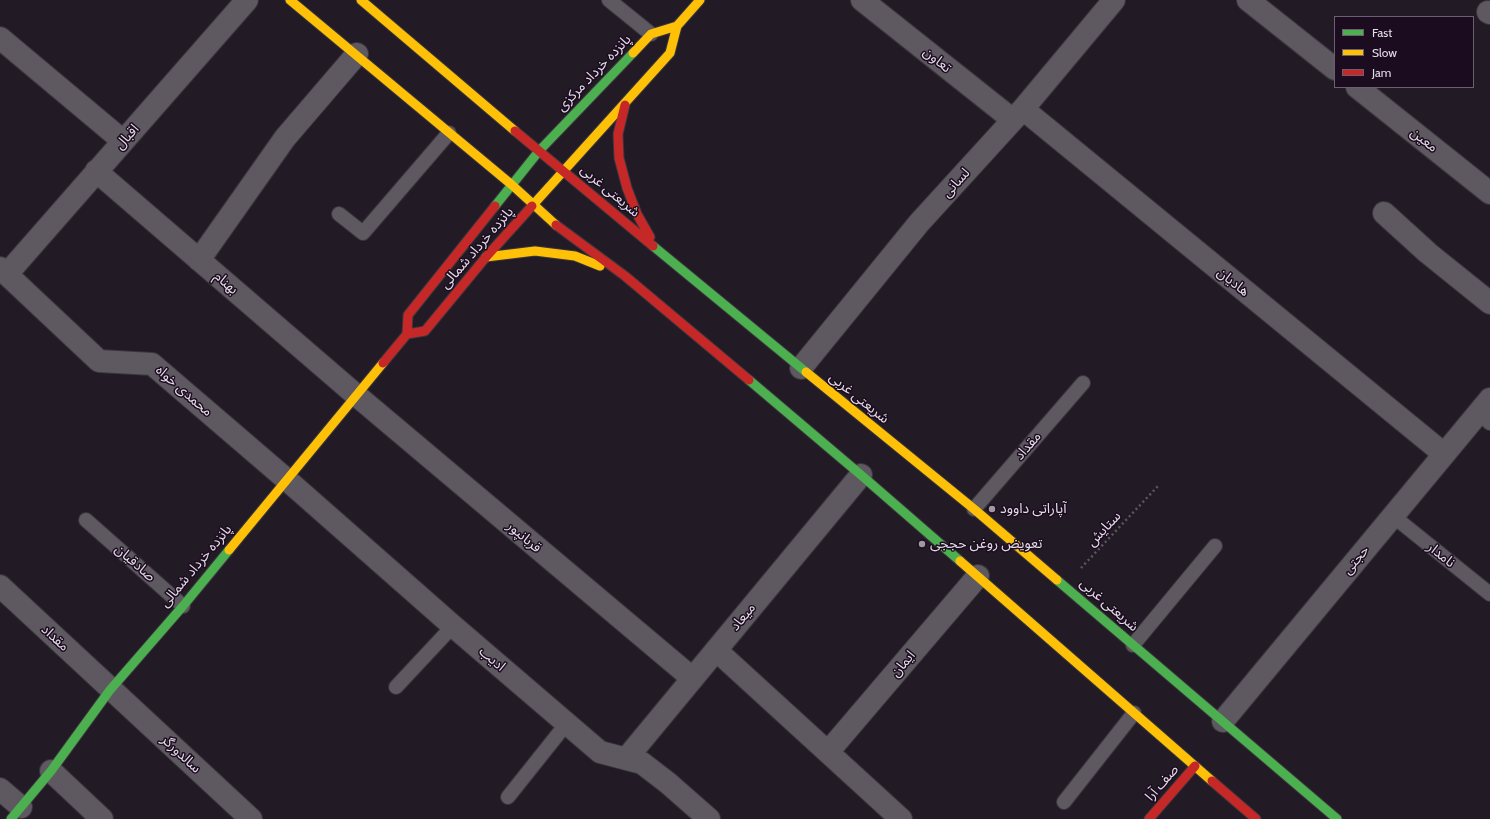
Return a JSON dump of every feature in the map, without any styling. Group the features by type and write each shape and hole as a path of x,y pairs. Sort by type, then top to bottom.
{"main road":[{"path":"290,0 357,54 512,185 550,220 625,276 861,475 1256,819"},
{"name":"شریعتی غربی","path":"361,0 389,22 539,151 974,509 1337,819"},
{"path":"564,171 670,53 677,26 700,0"},
{"name":"پانزده خرداد مرکزی","path":"539,151 651,34 677,26"},
{"path":"626,102 618,134 619,158 627,188 637,214 656,247"},
{"name":"پانزده خرداد شمالی","path":"16,813 51,771 110,690 183,606 286,479 407,334 408,315 539,151"},
{"name":"پانزده خرداد شمالی","path":"407,334 425,331 486,257 564,171"},
{"path":"486,257 535,251 575,256 625,276"},
{"name":"صف آرا","path":"1150,819 1195,766"}],"street":[{"name":"اقبال","path":"3,271 96,171 247,0"},
{"name":"تعاون","path":"862,0 1018,115"},
{"name":"لسانی","path":"801,368 919,223 1018,115 1114,0"},
{"path":"1248,0 1334,68"},
{"path":"0,38 123,141"},
{"path":"199,260 285,138 357,54"},
{"name":"معین","path":"1358,88 1490,193"},
{"name":"هادیان","path":"1018,115 1444,454"},
{"name":"بهنام","path":"96,171 356,395"},
{"path":"1384,213 1428,253 1490,303"},
{"name":"محمدی خواه","path":"3,271 99,361 152,364 286,479"},
{"name":"قربانپور","path":"356,395 692,678"},
{"name":"حجتی","path":"1223,721 1444,454 1486,411"},
{"name":"میعاد","path":"626,759 861,475"},
{"name":"ادیب","path":"286,479 453,626 600,752 642,763 668,783 709,819"},
{"name":"ایمان","path":"828,752 978,576"},
{"name":"مقداد","path":"0,586 110,690"},
{"path":"716,650 902,819"},
{"name":"سالدورگر","path":"110,690 251,819"},
{"path":"51,771 102,819"},
{"path":"0,789 16,813"}],"lane":[{"path":"609,0 651,34"},
{"path":"339,214 363,233 449,133"},
{"name":"مقداد","path":"974,509 1083,383"},
{"name":"نامدار","path":"1393,516 1490,594"},
{"name":"صادقیان","path":"86,520 183,606"},
{"path":"1133,644 1215,546"},
{"path":"396,687 453,626"},
{"path":"1064,802 1134,713"},
{"path":"508,797 567,723"}],"path":[{"name":"ستایش","path":"1065,586 1158,486"}],"traffic: fast":[{"path":"495,206 539,151 633,53"},
{"path":"653,246 806,372"},
{"path":"749,380 960,561"},
{"path":"11,819 51,771 110,690 183,606 229,550"},
{"path":"1057,580 1337,819"}],"traffic: slow":[{"path":"290,0 512,185 556,225"},
{"path":"361,0 515,131"},
{"path":"532,206 670,53 677,26 700,0"},
{"path":"633,53 651,34 677,26"},
{"path":"486,257 535,251 575,256 600,266"},
{"path":"229,550 383,363"},
{"path":"806,372 974,509 1057,580"},
{"path":"960,561 1212,781"}],"traffic: jam":[{"path":"625,105 618,134 619,158 627,188 637,214 650,237"},
{"path":"515,131 653,246"},
{"path":"383,363 407,334 408,315 495,206"},
{"path":"407,334 425,331 486,257 532,206"},
{"path":"556,225 625,276 749,380"},
{"path":"1149,819 1195,766"},
{"path":"1212,781 1256,819"}],"place":[{"name":"آپاراتی داوود","path":"992,509"},
{"name":"تعویض روغن حججی","path":"922,544"}]}
